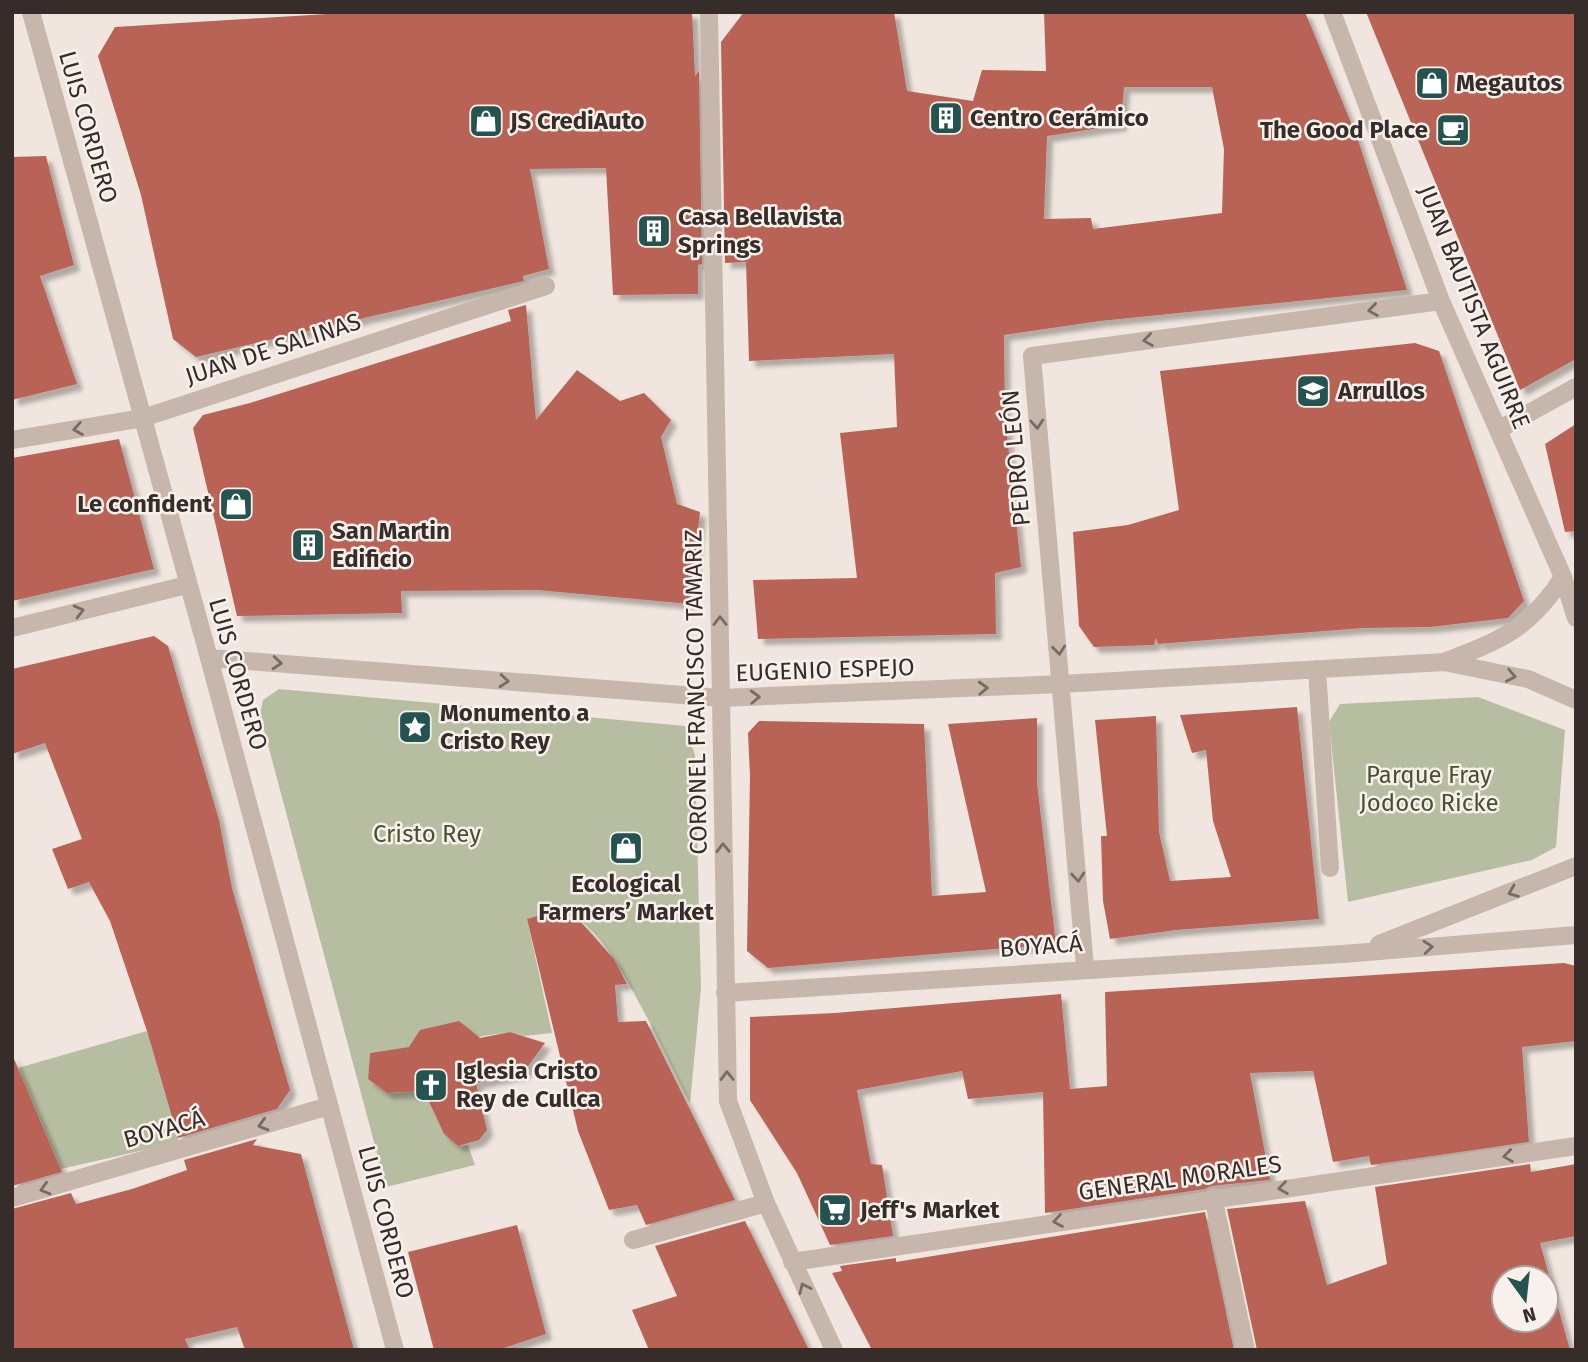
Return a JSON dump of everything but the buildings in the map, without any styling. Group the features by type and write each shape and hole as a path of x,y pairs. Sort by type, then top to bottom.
{"street":[{"name":"LUIS CORDERO","path":"31,12 209,658 395,1350"},
{"name":"CORONEL FRANCISCO TAMARIZ","path":"709,12 728,1101 766,1203 834,1350"},
{"name":"JUAN BAUTISTA AGUIRRE","path":"1332,12 1441,300 1563,577 1576,618"},
{"name":"JUAN DE SALINAS","path":"12,440 143,418 546,286"},
{"name":"PEDRO LEÓN","path":"1085,967 1032,356 1441,300"},
{"path":"1498,430 1576,387"},
{"name":"EUGENIO ESPEJO","path":"1444,662 1494,642 1526,623 1546,604 1563,577"},
{"path":"12,628 187,584"},
{"name":"EUGENIO ESPEJO","path":"209,658 722,698 1062,684 1444,662 1528,679 1576,700"},
{"path":"1317,669 1330,868"},
{"name":"BOYACÁ","path":"1360,952 1576,866"},
{"name":"BOYACÁ","path":"725,993 1085,967 1360,952 1576,935"},
{"name":"BOYACÁ","path":"12,1198 329,1106"},
{"name":"GENERAL MORALES","path":"792,1262 1576,1146"},
{"path":"1213,1198 1246,1350"},
{"path":"633,1240 766,1203"}],"green space":[{"name":"Cristo Rey","path":"279,689 685,726 695,755 701,988 690,1103 625,977 595,933 581,922 568,917 547,915 527,919 552,1033 524,1036 510,1032 370,1053 368,1079 387,1093 424,1091 444,1134 458,1146 468,1145 475,1165 386,1187 260,715 263,700"},
{"name":"Parque Fray Jodoco Ricke","path":"1478,697 1565,730 1556,847 1532,860 1348,902 1329,722 1340,704"},
{"path":"147,1031 179,1142 61,1169 18,1068"}],"place":[{"name":"Megautos","path":"1432,83"},
{"name":"Centro Cerámico","path":"946,118"},
{"name":"JS CrediAuto","path":"486,121"},
{"name":"The Good Place","path":"1453,130"},
{"name":"Casa Bellavista Springs","path":"654,231"},
{"name":"Arrullos","path":"1313,391"},
{"name":"Le confident","path":"236,504"},
{"name":"San Martin Edificio","path":"308,545"},
{"name":"Monumento a Cristo Rey","path":"415,727"},
{"name":"Ecological Farmers’ Market","path":"626,848"},
{"name":"Iglesia Cristo Rey de Cullca","path":"431,1085"},
{"name":"Jeff's Market","path":"835,1210"}]}
